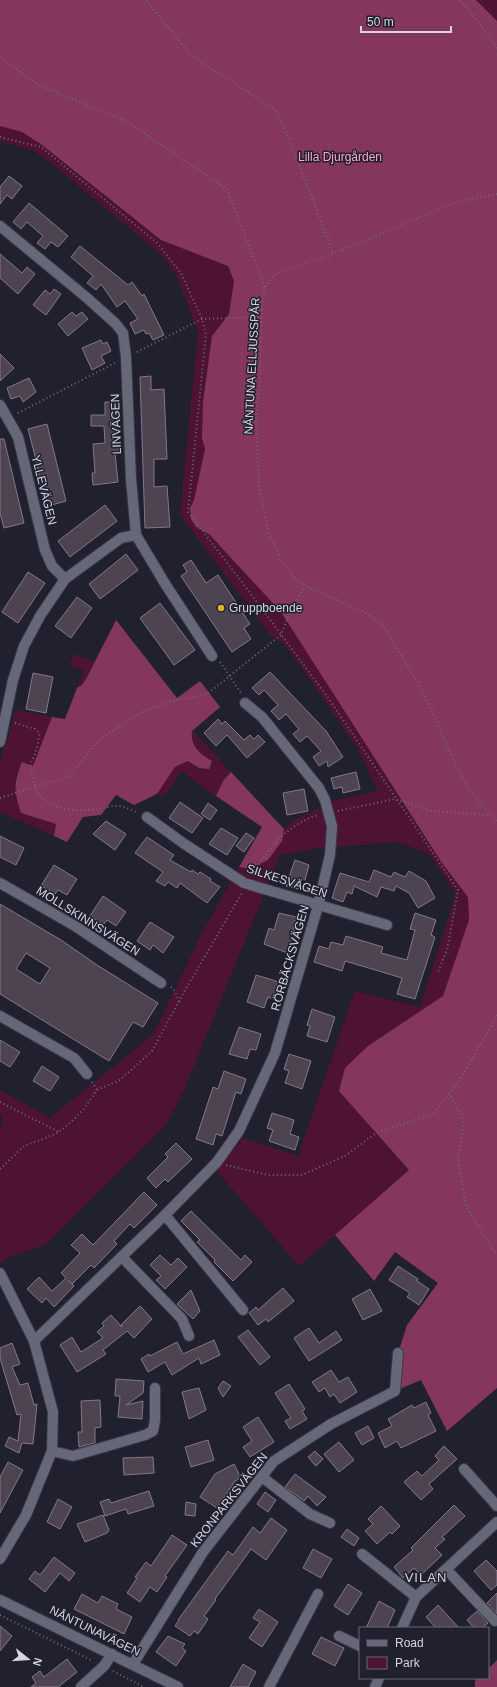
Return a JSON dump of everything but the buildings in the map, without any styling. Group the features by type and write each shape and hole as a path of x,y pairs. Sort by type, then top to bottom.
{"street":[{"name":"LINVÄGEN","path":"0,226 115,323 123,333 126,357 131,479 136,535 164,582 212,656"},
{"name":"YLLEVÄGEN","path":"0,405 9,418 18,437 45,550 52,566 65,579"},
{"path":"0,742 6,720 4,706 14,680 24,646 40,616 65,579 120,538 136,535"},
{"name":"RÖRBÄCKSVÄGEN","path":"34,1341 165,1215 217,1162 239,1131 275,1053 318,906 330,855 332,826 329,813 319,788 262,717 245,703"},
{"name":"SILKESVÄGEN","path":"147,817 183,843 248,884 318,906 387,925"},
{"name":"MOLLSKINNSVÄGEN","path":"0,883 75,926 162,983"},
{"path":"0,1016 74,1058 87,1074"},
{"path":"165,1215 243,1310"},
{"path":"122,1257 182,1319 189,1336"},
{"path":"0,1273 34,1341 53,1412 52,1451 26,1515 0,1558"},
{"name":"KRONPARKSVÄGEN","path":"133,1664 203,1552 274,1461 331,1424 395,1391 398,1353"},
{"path":"52,1451 73,1456 145,1435 152,1431 155,1420 155,1388"},
{"path":"464,1469 497,1506"},
{"path":"262,1477 310,1514 330,1523"},
{"path":"402,1627 416,1596 497,1522"},
{"path":"362,1554 416,1596"},
{"path":"446,1569 495,1621"},
{"path":"269,1687 318,1594"},
{"name":"NÅNTUNAVÄGEN","path":"0,1600 178,1687"},
{"path":"339,1636 359,1646"},
{"path":"81,1687 104,1666 112,1654"}],"path":[{"path":"146,0 192,56 277,111 333,254"},
{"path":"460,0 497,48"},
{"path":"0,57 38,85 126,121 227,189 265,287"},
{"path":"0,137 41,148 157,243 181,273 202,319 206,334 188,512 281,634 353,733 395,798 458,890 447,950 438,972"},
{"name":"NÅNTUNA ELLJUSSPÅR","path":"497,194 456,202 333,254 276,273 265,287 262,301 260,378 256,419 259,485 269,533 281,560 294,577 305,586 364,612 383,626 422,689 456,766 472,794 497,822"},
{"path":"9,418 202,319 262,317"},
{"path":"0,798 70,776 100,739 138,714 172,701 207,694 281,634 289,614 305,586"},
{"path":"212,656 219,661 240,690 245,703"},
{"path":"6,720 36,729 40,733 35,755 31,764 35,788 41,798 49,804 63,809 82,810 101,809 116,805 126,807 147,817"},
{"path":"0,1169 24,1146 59,1132 82,1110 97,1090 120,1080 152,1051 179,1001 248,884 270,848 278,839 303,821 329,813 395,798 432,812 491,815"},
{"path":"162,983 173,988 179,1001"},
{"path":"217,1162 240,1170 268,1175 302,1175 345,1156 376,1133 433,1114 462,1077 497,1015"},
{"path":"449,1094 464,1121 458,1158 466,1206 494,1251 497,1253"},
{"path":"0,1102 59,1132"},
{"path":"0,1615 144,1687"}],"green space":[{"name":"Lilla Djurgården","path":"0,0 497,0 497,1299 438,1283 395,1252 374,1281 335,1235 299,1266 216,1170 243,1138 298,1156 355,991 420,1007 454,900 455,892 429,854 398,842 320,848 280,855 184,1090 167,1124 46,1244 5,1259 0,1264 0,1126 2,1125 2,1116 0,1115 0,1090 50,1118 153,1035 202,933 239,867 250,869 282,841 284,829 296,819 319,809 332,801 378,791 358,749 302,668 283,643 270,635 180,515 198,332 178,279 166,260 158,252 46,159 34,151 0,141 0,126 22,132 42,145 161,240","holes":["202,438 208,447 219,544 210,535 196,527 190,508 194,500 205,449"]},
{"name":"Lilla Djurgården","path":"0,0 476,0 497,21 497,1388 447,1431 421,1380 395,1391 398,1353 407,1325 438,1283 395,1252 374,1281 335,1235 409,1170 339,1091 345,1068 368,1046 443,996 469,920 468,897 442,863 281,612 210,535 196,527 191,519 190,508 194,500 205,449 202,438 203,402 212,336 229,314 234,281 228,266 161,240 42,145 22,132 0,126"},
{"path":"116,620 177,698 200,681 220,707 192,731 194,745 212,761 209,769 199,768 188,761 175,767 157,794 134,805 116,795 101,815 83,817 67,842 54,836 56,824 21,813 16,793 17,776 22,762 33,766 52,717 65,719 77,688 82,685 87,677"},
{"path":"74,654 94,662 82,685 77,688 84,671 69,665"},
{"path":"15,710 52,717 33,767 22,763 15,779 21,813 56,824 54,836 0,812 0,760 9,736"},
{"path":"192,730 231,772 223,781 216,796 181,771 165,796 157,794 175,767 188,761 199,768 211,761 194,745"},
{"path":"231,772 284,829 282,841 268,860 250,869 239,867 262,827 216,796 223,781"},
{"path":"497,1660 497,1687 475,1687 475,1681 477,1679 489,1679 489,1668"}],"place":[{"name":"Gruppboende","path":"221,608"}],"district":[{"name":"VILAN","path":"426,1577"}]}
